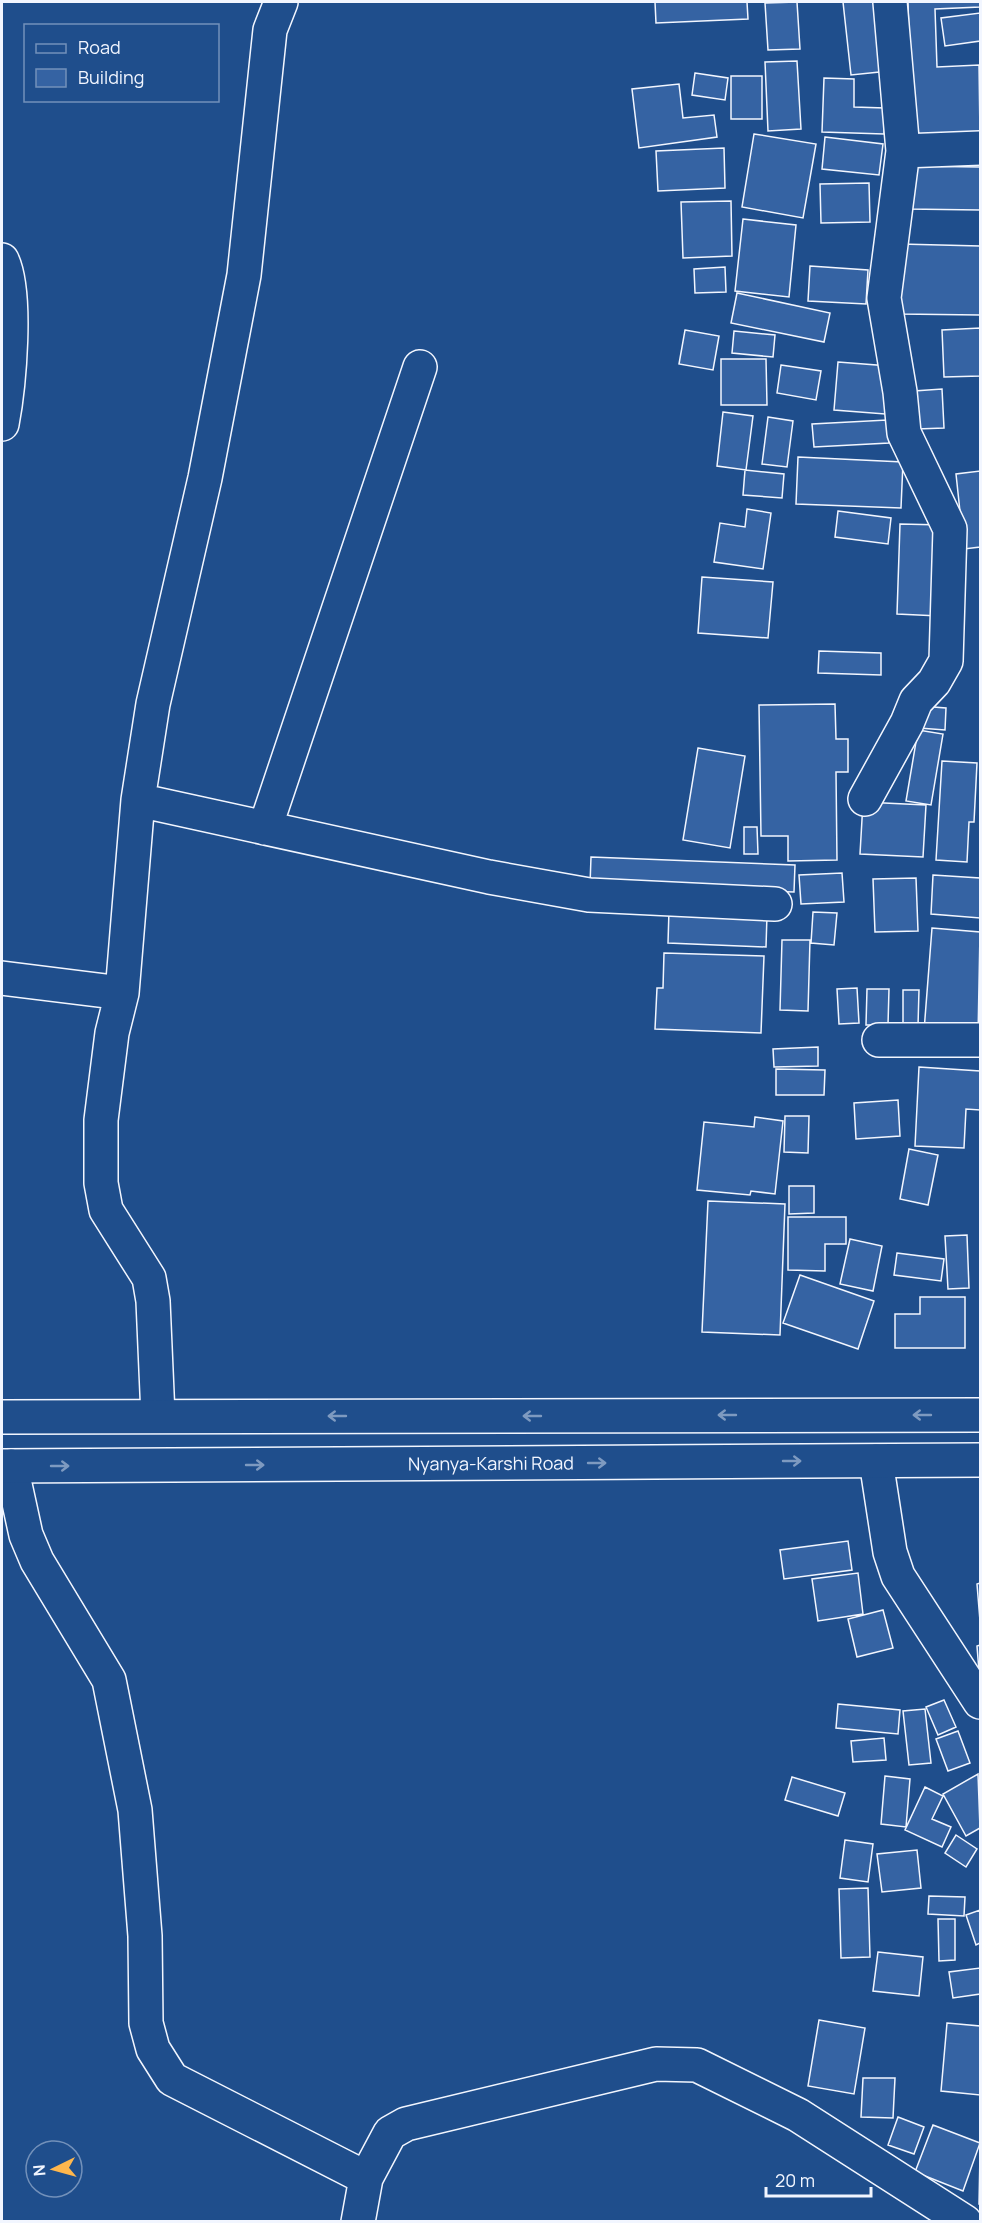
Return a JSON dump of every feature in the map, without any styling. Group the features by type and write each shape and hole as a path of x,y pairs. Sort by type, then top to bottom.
{"street":[{"path":"158,1416 153,1301 149,1278 106,1210 101,1183 101,1120 112,1033 122,993 138,800 153,704 205,478 244,275 270,30 281,2"},
{"path":"865,800 916,702 934,682 946,661 950,529 904,434 900,392 884,298 903,151 890,2"},
{"path":"903,151 981,148"},
{"path":"2,260 10,288 5,350 6,400 2,424"},
{"path":"265,828 420,367"},
{"path":"138,800 489,877 589,895 775,904"},
{"path":"2,978 122,993"},
{"path":"879,1040 981,1040"},
{"path":"2,1417 981,1415"},
{"name":"Nyanya-Karshi Road","path":"6,1466 981,1460"},
{"path":"876,1461 890,1552 898,1576 981,1702"},
{"path":"6,1466 26,1535 37,1561 109,1680 135,1810 145,1936 146,2023 153,2049 172,2079 366,2178"},
{"path":"358,2222 366,2178 390,2133 406,2124 656,2064 697,2065 798,2115 965,2222"}],"building":[{"path":"655,2 747,2 748,19 656,23"},
{"path":"797,2 800,49 768,50 765,3"},
{"path":"843,2 882,2 889,71 851,75"},
{"path":"908,2 980,2 980,7 935,9 937,67 979,65 980,135 912,137"},
{"path":"980,13 980,41 945,46 941,18"},
{"path":"797,61 801,129 768,131 765,62"},
{"path":"695,73 728,78 725,100 692,95"},
{"path":"731,76 762,76 762,119 731,119"},
{"path":"824,78 854,79 854,107 885,108 884,134 822,132"},
{"path":"679,84 683,118 714,115 717,137 639,148 632,89"},
{"path":"754,134 816,144 803,218 742,207"},
{"path":"825,137 883,144 879,175 822,169"},
{"path":"724,148 725,188 658,191 656,151"},
{"path":"907,166 980,167 980,210 907,209"},
{"path":"869,183 870,222 821,223 820,184"},
{"path":"731,201 732,256 683,258 681,202"},
{"path":"743,219 796,225 789,297 735,291"},
{"path":"900,244 980,246 980,315 899,314"},
{"path":"810,266 868,270 866,304 808,301"},
{"path":"725,267 726,292 695,293 694,269"},
{"path":"737,293 830,313 824,342 731,323"},
{"path":"980,328 980,376 944,377 942,330"},
{"path":"685,330 719,336 713,370 679,364"},
{"path":"734,331 775,335 773,357 732,353"},
{"path":"721,359 766,359 767,405 721,405"},
{"path":"838,362 889,366 885,414 834,410"},
{"path":"781,365 821,371 816,400 777,393"},
{"path":"942,389 944,428 917,429 914,391"},
{"path":"723,412 753,416 746,470 717,466"},
{"path":"768,417 793,421 787,467 762,464"},
{"path":"887,420 889,443 814,447 812,424"},
{"path":"798,457 903,462 901,508 796,504"},
{"path":"745,470 784,474 782,498 743,495"},
{"path":"980,471 980,547 964,549 956,474"},
{"path":"747,509 771,513 763,569 714,562 720,523 745,527"},
{"path":"838,511 891,518 888,544 835,537"},
{"path":"900,524 943,525 939,616 897,614"},
{"path":"702,577 773,582 768,638 698,633"},
{"path":"819,651 881,653 881,675 818,673"},
{"path":"835,704 836,739 848,739 848,772 836,772 837,860 788,861 788,836 761,836 759,705"},
{"path":"920,706 946,708 945,730 919,728"},
{"path":"918,730 943,734 931,805 906,801"},
{"path":"698,748 745,756 730,848 683,840"},
{"path":"942,761 977,763 974,822 969,822 967,862 936,860"},
{"path":"863,802 926,805 923,857 860,854"},
{"path":"744,827 757,827 758,854 744,854"},
{"path":"591,857 795,865 794,892 590,885"},
{"path":"842,873 844,902 801,904 799,875"},
{"path":"933,875 980,878 980,918 931,914"},
{"path":"916,878 918,931 875,932 873,879"},
{"path":"669,910 767,915 766,947 668,943"},
{"path":"813,912 837,913 834,945 811,943"},
{"path":"932,928 980,932 978,1036 924,1031"},
{"path":"782,940 810,940 808,1011 780,1010"},
{"path":"664,953 764,956 761,1033 655,1029 657,988 663,988"},
{"path":"857,988 859,1023 839,1024 837,989"},
{"path":"867,989 889,989 888,1025 866,1025"},
{"path":"903,990 919,990 918,1026 903,1027"},
{"path":"818,1047 818,1066 774,1067 773,1049"},
{"path":"919,1067 980,1071 980,1110 966,1109 964,1148 915,1146"},
{"path":"776,1069 825,1070 824,1095 776,1095"},
{"path":"898,1100 900,1136 856,1139 854,1103"},
{"path":"785,1116 809,1116 808,1153 784,1152"},
{"path":"755,1117 783,1121 775,1194 751,1191 750,1195 697,1190 704,1122 754,1127"},
{"path":"909,1149 938,1155 928,1205 900,1199"},
{"path":"789,1186 814,1186 814,1213 789,1214"},
{"path":"708,1201 785,1204 780,1335 702,1332"},
{"path":"788,1217 846,1217 846,1244 825,1244 825,1271 788,1270"},
{"path":"967,1235 969,1288 948,1289 945,1236"},
{"path":"850,1239 882,1246 873,1291 840,1284"},
{"path":"897,1253 944,1259 941,1281 894,1275"},
{"path":"800,1275 874,1301 858,1349 783,1323"},
{"path":"920,1297 965,1297 965,1348 895,1348 895,1314 920,1314"},
{"path":"848,1541 852,1570 784,1579 780,1550"},
{"path":"858,1573 863,1614 818,1621 812,1579"},
{"path":"980,1583 980,1621 977,1584"},
{"path":"883,1610 893,1648 857,1657 848,1619"},
{"path":"980,1645 980,1684 977,1646"},
{"path":"944,1700 956,1727 938,1735 926,1707"},
{"path":"838,1704 900,1710 898,1734 836,1728"},
{"path":"925,1709 931,1763 909,1765 903,1711"},
{"path":"958,1731 970,1763 948,1771 936,1739"},
{"path":"884,1738 886,1760 853,1762 851,1741"},
{"path":"978,1774 980,1828 966,1836 943,1794"},
{"path":"885,1776 910,1779 906,1827 881,1824"},
{"path":"792,1777 845,1793 838,1816 785,1800"},
{"path":"925,1787 943,1796 932,1819 951,1827 942,1847 905,1830"},
{"path":"956,1835 977,1849 966,1867 945,1853"},
{"path":"845,1840 873,1844 868,1882 840,1878"},
{"path":"917,1850 921,1888 882,1892 877,1854"},
{"path":"868,1888 870,1957 841,1958 839,1889"},
{"path":"929,1896 965,1897 964,1916 928,1914"},
{"path":"980,1910 980,1943 976,1945 966,1915"},
{"path":"938,1919 955,1919 955,1960 939,1961"},
{"path":"878,1952 923,1957 919,1996 873,1991"},
{"path":"980,1968 980,1994 953,1998 949,1972"},
{"path":"819,2020 865,2028 854,2094 808,2086"},
{"path":"947,2023 980,2026 980,2095 941,2091"},
{"path":"863,2078 895,2078 893,2118 861,2117"},
{"path":"898,2117 924,2127 914,2154 888,2145"},
{"path":"933,2125 980,2143 963,2191 915,2172"},
{"path":"980,2154 980,2204 979,2204"}]}
